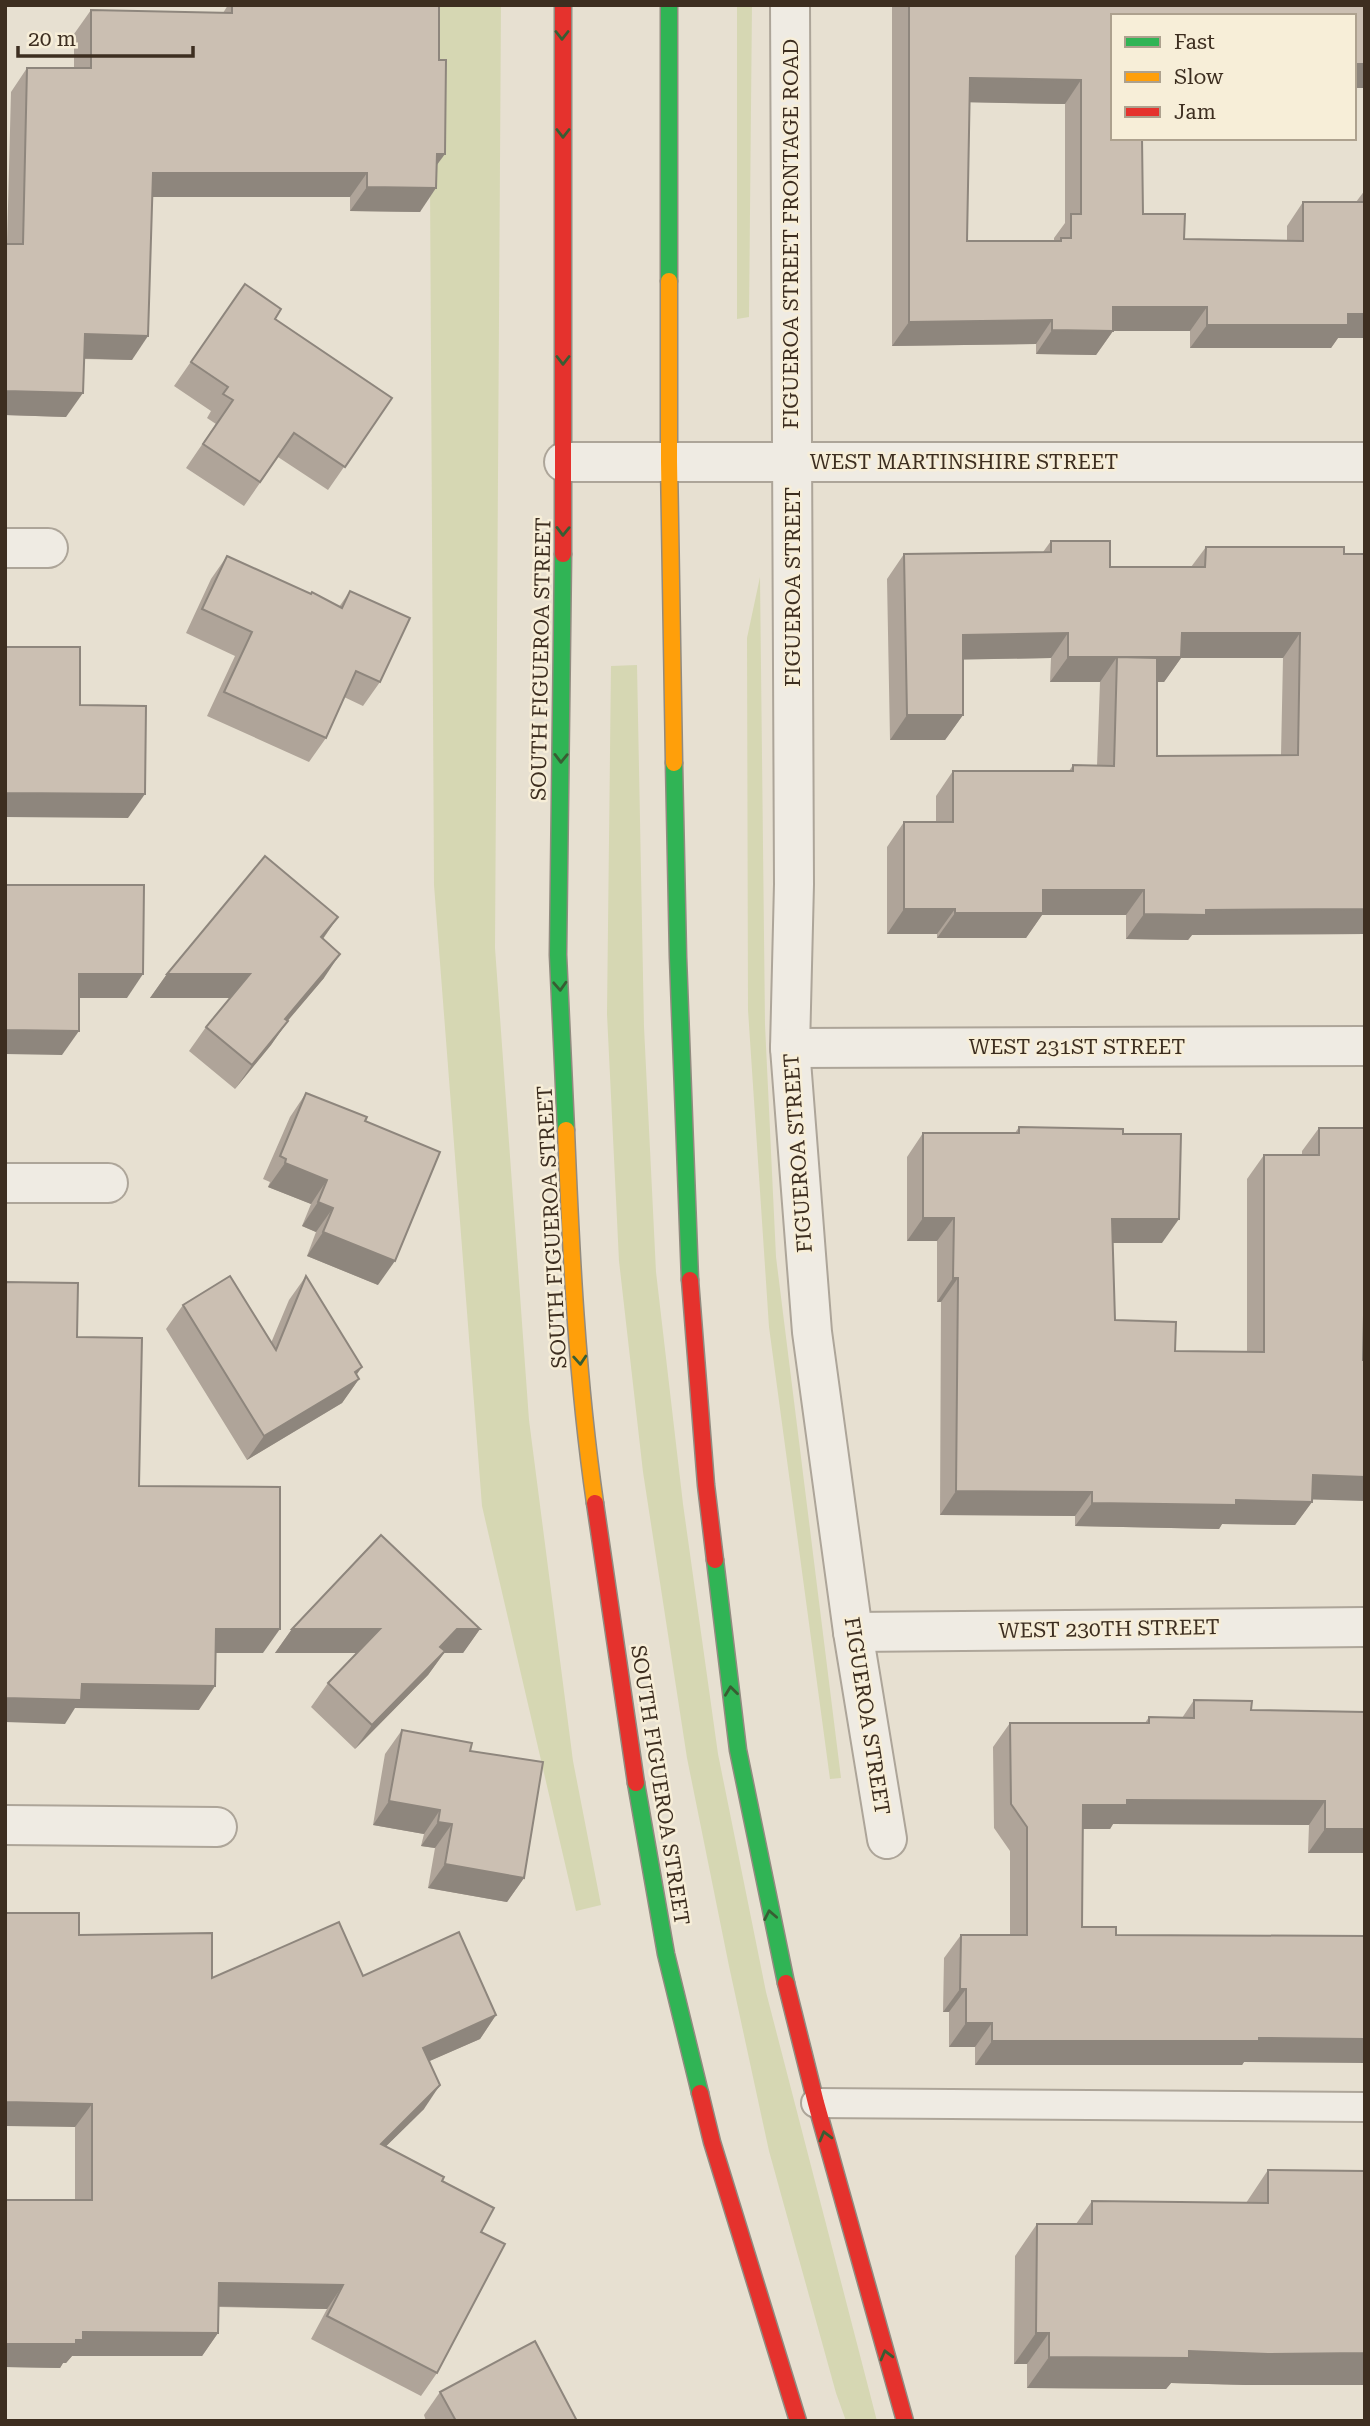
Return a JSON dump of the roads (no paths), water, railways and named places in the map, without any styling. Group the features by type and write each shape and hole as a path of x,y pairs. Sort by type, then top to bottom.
{"main road":[{"name":"SOUTH FIGUEROA STREET","path":"562,5 564,463 558,955 571,1243 586,1441 630,1748 666,1954 712,2142 798,2421"},
{"path":"669,5 669,463 678,957 686,1230 706,1485 738,1750 777,1948 816,2103 905,2421"}],"street":[{"name":"FIGUEROA STREET FRONTAGE ROAD","path":"790,5 792,463"},
{"name":"WEST MARTINSHIRE STREET","path":"564,463 1365,463"},
{"name":"FIGUEROA STREET","path":"792,463 794,884 790,1048 811,1332 853,1632 887,1839"},
{"path":"5,548 48,548"},
{"name":"WEST 231ST STREET","path":"790,1048 1365,1046"},
{"path":"5,1183 108,1183"},
{"name":"WEST 230TH STREET","path":"853,1632 1365,1627"},
{"path":"5,1825 217,1827"}],"lane":[{"path":"816,2103 1365,2107"}]}
